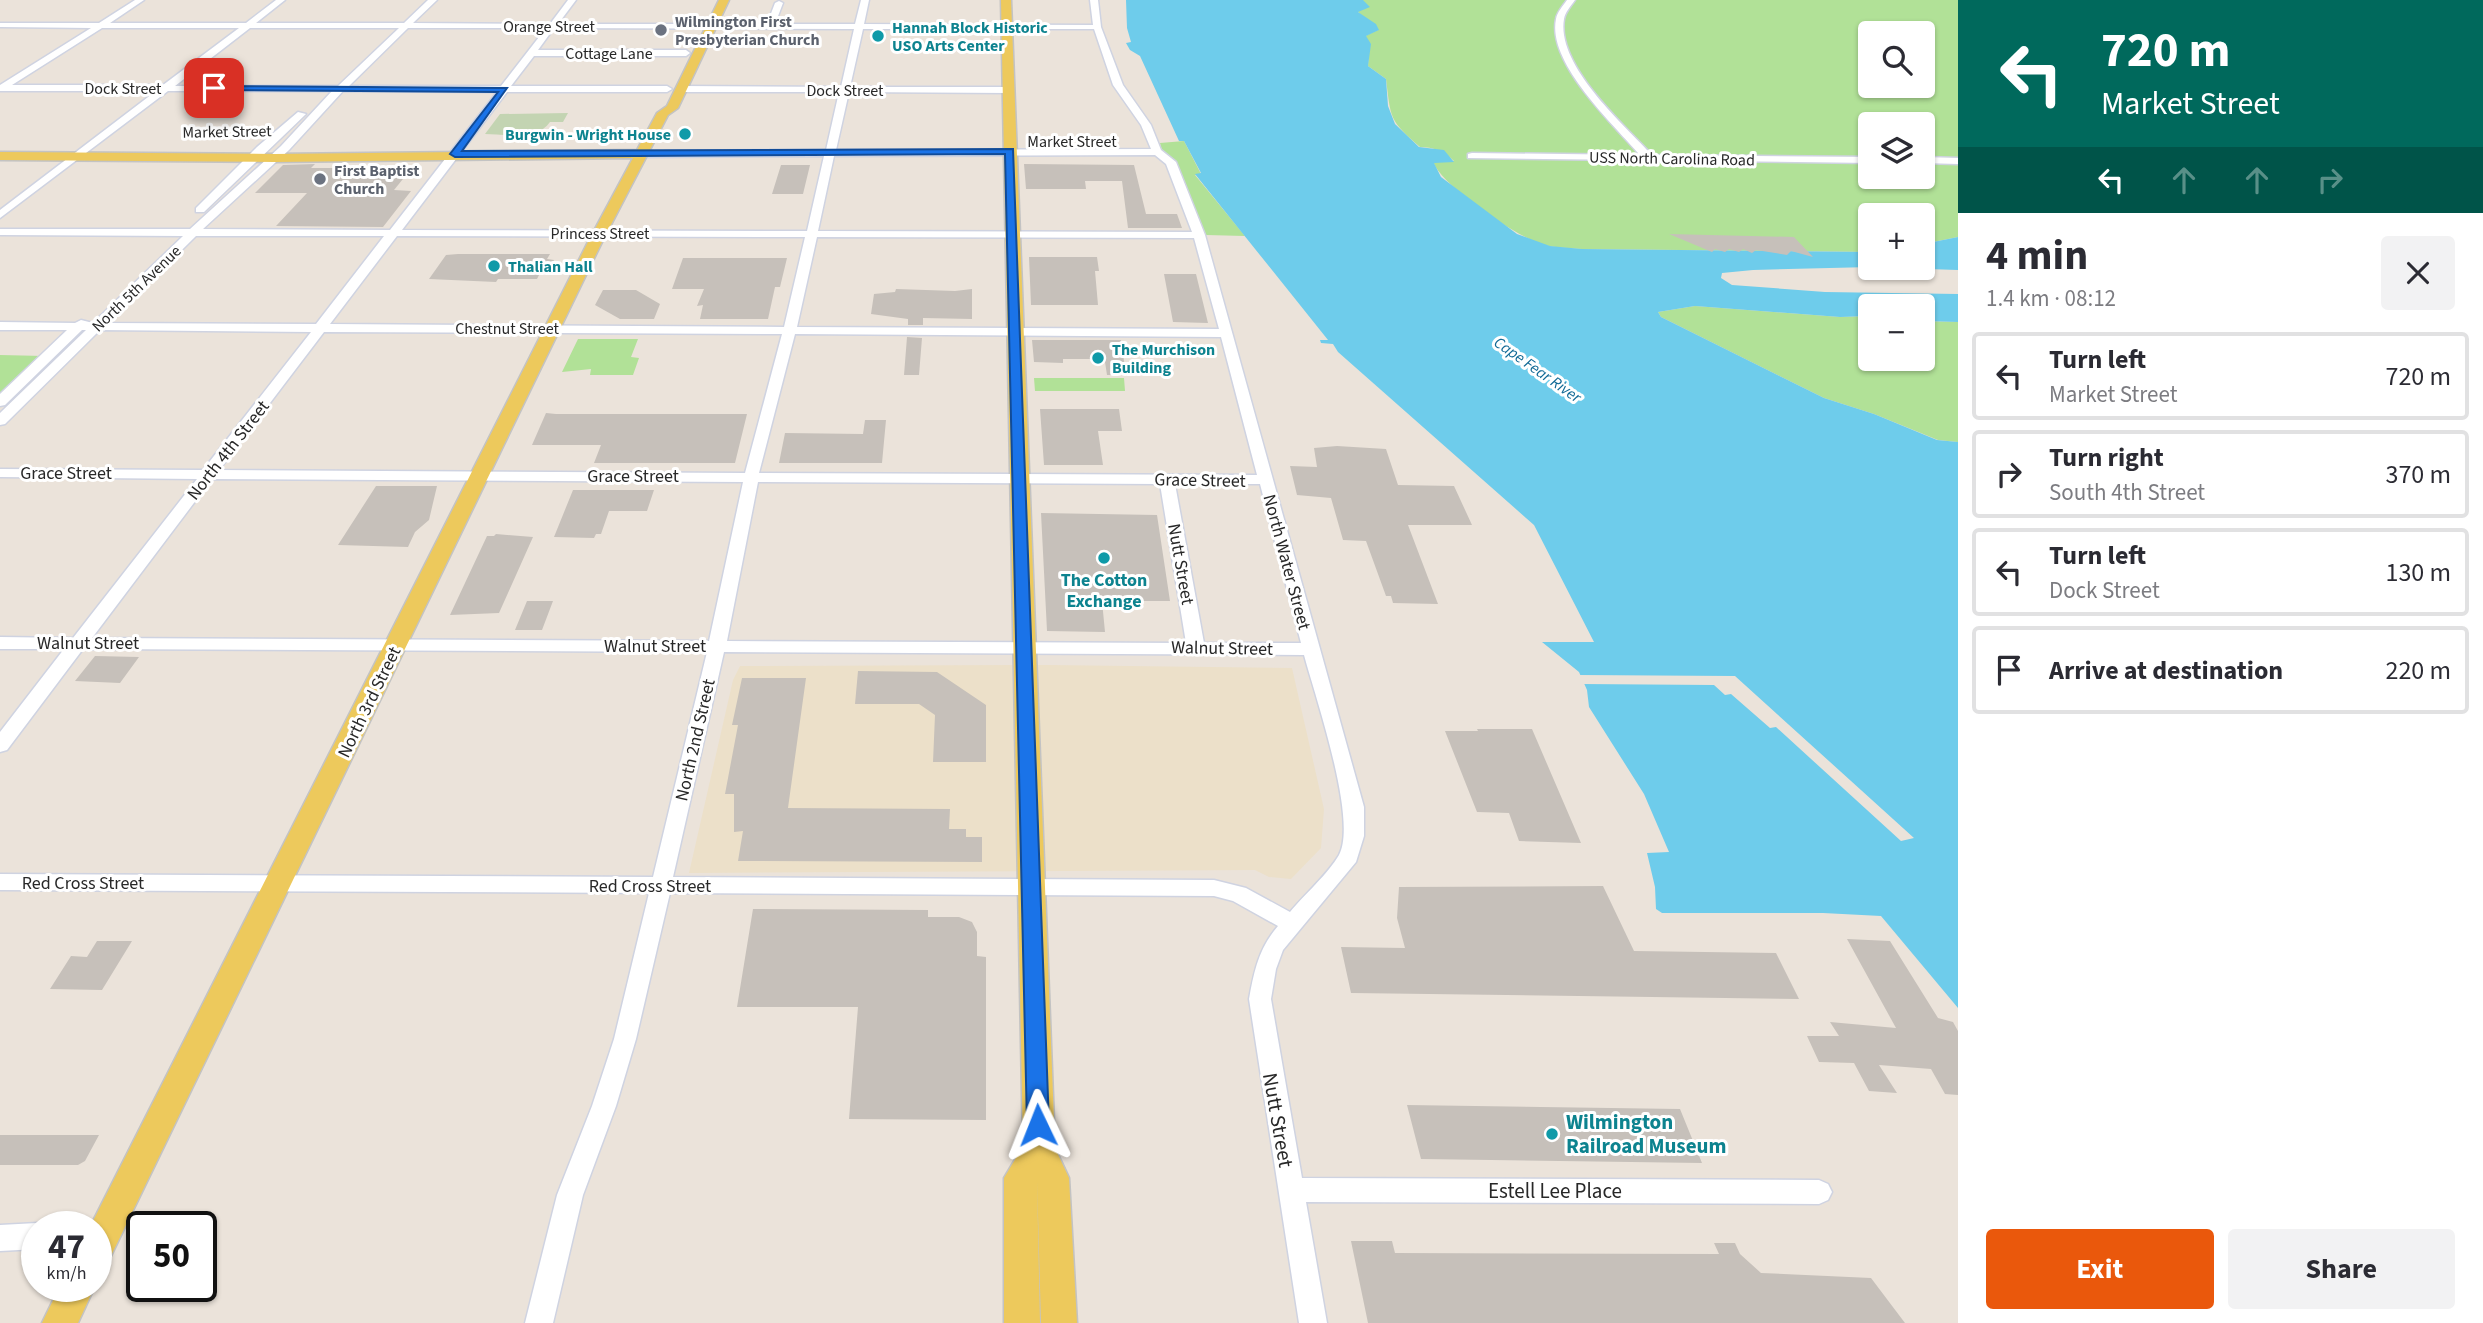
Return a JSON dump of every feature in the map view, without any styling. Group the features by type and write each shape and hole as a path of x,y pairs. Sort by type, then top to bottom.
{"main road":[{"path":"713,0 706,26 681,89 672,108 663,113 656,108 686,53 706,26 724,0"},
{"path":"1006,0 1039,1149 1054,1178 1059,1323"},
{"name":"North 3rd Street","path":"112,1213 600,233 663,113"},
{"name":"Market Street","path":"0,156 257,153 285,148 427,150 455,154"},
{"name":"Market Street","path":"0,149 83,153"},
{"name":"Market Street","path":"257,153 274,158 641,154"},
{"path":"1022,1323 1020,1178 1039,1149"}],"street":[{"path":"1,88 140,0"},
{"path":"0,215 281,0"},
{"name":"North 5th Avenue","path":"0,401 257,153 330,89 422,0"},
{"name":"North 5th Avenue","path":"0,421 193,232 285,148 317,111 433,0"},
{"name":"North 4th Street","path":"0,745 572,0"},
{"name":"North 2nd Street","path":"539,1323 568,1201 604,1106 625,1039 717,646 751,477 790,329 866,0"},
{"path":"1094,0 1097,27 1118,85 1146,125 1157,152 1168,159"},
{"path":"1571,0 1566,4 1557,28 1563,52 1583,82 1648,157"},
{"path":"770,26 779,3"},
{"name":"Orange Street","path":"0,24 1097,27"},
{"name":"Cottage Lane","path":"532,53 686,53"},
{"name":"Dock Street","path":"1,88 667,89"},
{"name":"Dock Street","path":"681,89 1009,90"},
{"name":"Market Street","path":"641,154 725,154 737,157 1157,152"},
{"name":"Market Street","path":"1010,155 1168,159"},
{"name":"USS North Carolina Road","path":"1472,156 1858,160"},
{"name":"North Water Street","path":"1168,159 1199,235 1354,807 1354,836 1349,857 1292,924"},
{"path":"1935,160 1958,160"},
{"name":"Princess Street","path":"0,232 1199,235"},
{"name":"Chestnut Street","path":"0,326 1226,333"},
{"name":"Grace Street","path":"0,473 1265,481"},
{"name":"Nutt Street","path":"1167,480 1196,648"},
{"name":"Walnut Street","path":"0,643 1311,649"},
{"name":"Red Cross Street","path":"0,882 1221,889 1248,898 1292,924"},
{"name":"Nutt Street","path":"1292,924 1270,955 1261,982 1260,999 1313,1323"},
{"name":"Estell Lee Place","path":"1290,1190 1819,1192"},
{"path":"0,1238 21,1237"}],"shaded area":[{"path":"1048,665 1292,668 1324,809 1321,848 1291,879 1269,877 1255,870 689,873 733,680 740,666"}],"green space":[{"path":"1363,0 1958,0 1958,237 1935,242 1935,203 1858,203 1858,252 1582,249 1544,245 1500,222 1466,198 1440,173 1433,162 1454,161 1438,150 1420,147 1402,131 1393,118 1386,79 1368,66 1369,50 1365,36 1378,30 1358,12"},
{"path":"568,113 563,122 550,122 537,132 485,134 500,114"},
{"path":"1184,141 1201,174 1195,175 1245,236 1206,235 1175,161 1162,151 1160,143"},
{"path":"1695,306 1858,316 1858,371 1935,371 1935,321 1958,322 1958,442 1938,440 1874,414 1824,398 1661,317 1658,312"},
{"path":"578,339 638,339 631,357 639,358 633,375 590,375 591,369 562,372"},
{"path":"0,355 44,356 5,393 0,393"},
{"path":"1034,378 1124,378 1125,391 1035,391"}],"water":[{"name":"Cape Fear River","path":"1126,0 1363,0 1370,7 1358,12 1376,24 1379,30 1366,36 1371,44 1368,66 1386,79 1388,106 1395,124 1419,147 1444,150 1454,162 1434,163 1441,177 1517,234 1550,246 1582,249 1858,252 1858,267 1753,270 1722,273 1721,278 1732,285 1825,292 1958,294 1958,322 1935,321 1935,294 1858,294 1858,316 1695,306 1658,312 1661,317 1824,398 1874,414 1937,440 1958,442 1958,1008 1881,916 1823,913 1662,913 1656,909 1655,887 1647,853 1669,852 1644,794 1589,707 1587,690 1579,672 1542,642 1594,642 1534,525 1338,352 1333,344 1321,343 1320,340 1328,340 1195,174 1201,173 1184,141 1179,141 1140,56 1130,50 1126,43 1131,42 1127,28"},
{"path":"1958,237 1958,270 1935,269 1935,242"}],"pier":[{"path":"1577,675 1735,676 1914,838 1901,841 1776,727 1770,728 1731,694 1725,695 1714,685 1581,684"}],"building":[{"path":"315,164 311,168 373,168 368,173 407,174 394,190 411,191 383,227 276,226 307,193 255,193 283,165"},
{"path":"1024,164 1134,165 1146,214 1177,214 1182,228 1128,228 1122,181 1085,181 1086,189 1026,189"},
{"path":"781,165 810,165 803,194 772,194"},
{"path":"1669,234 1794,237 1813,257 1791,251 1787,255 1756,250 1752,253 1743,249 1739,252 1729,249 1725,252 1715,249 1712,252"},
{"name":"Thalian Hall","path":"550,254 547,259 554,260 547,273 540,273 537,279 498,279 496,282 429,279 446,255"},
{"path":"1029,257 1097,257 1099,271 1095,271 1098,305 1031,305"},
{"path":"683,258 787,258 780,287 775,287 768,319 700,319 703,305 697,306 704,289 672,289"},
{"path":"1164,274 1196,274 1208,323 1173,322"},
{"path":"896,289 972,289 972,319 923,318 923,325 908,325 908,319 871,314 874,294 895,292"},
{"path":"603,290 636,290 660,304 654,319 620,319 595,305"},
{"path":"907,337 922,338 919,375 904,375"},
{"name":"The Murchison Building","path":"1032,340 1121,340 1126,375 1107,375 1105,362 1094,362 1093,359 1063,359 1063,363 1034,362"},
{"path":"1040,409 1119,409 1122,431 1098,431 1103,465 1044,465"},
{"path":"546,413 747,414 735,463 594,463 601,445 532,445"},
{"path":"865,420 886,420 882,463 779,463 785,433 863,434"},
{"path":"1337,446 1386,449 1398,485 1454,486 1472,525 1408,525 1438,604 1393,603 1391,596 1386,596 1366,541 1343,540 1331,498 1297,495 1290,466 1317,467 1314,448"},
{"path":"376,486 437,486 429,520 415,532 408,547 338,545"},
{"path":"573,490 654,490 647,511 609,511 601,534 596,534 594,538 554,537"},
{"name":"The Cotton Exchange","path":"1041,513 1157,515 1170,601 1102,601 1105,632 1047,631"},
{"path":"496,534 533,537 499,613 450,615 487,536"},
{"path":"527,601 553,601 542,630 515,630"},
{"path":"95,656 139,657 120,683 75,681"},
{"path":"858,671 937,672 986,705 986,762 933,762 935,715 919,704 855,704"},
{"path":"742,678 806,678 788,808 950,809 949,829 966,829 966,837 982,837 982,862 738,861 743,831 734,832 734,794 725,794 738,725 732,725"},
{"path":"1477,729 1532,729 1581,843 1519,841 1509,813 1477,812 1445,731 1478,731"},
{"path":"1603,886 1634,951 1776,953 1799,999 1351,993 1341,947 1405,948 1397,918 1399,887"},
{"path":"753,909 928,910 928,917 959,917 972,922 977,932 977,956 986,957 986,1120 849,1119 858,1007 737,1007"},
{"path":"1847,939 1890,941 1938,1018 1953,1022 1958,1031 1958,1095 1945,1094 1931,1069 1879,1065 1897,1093 1869,1091 1854,1063 1819,1062 1807,1036 1839,1036 1830,1022 1896,1028"},
{"path":"97,941 132,941 102,990 50,989 71,956 87,957"},
{"name":"Wilmington Railroad Museum","path":"1407,1105 1680,1109 1702,1163 1421,1159"},
{"path":"0,1135 99,1135 85,1161 78,1165 0,1165"},
{"path":"1351,1241 1392,1241 1395,1253 1719,1254 1714,1243 1735,1243 1740,1254 1761,1273 1871,1278 1905,1323 1368,1323"}],"place":[{"name":"Wilmington First Presbyterian Church","path":"661,30"},
{"name":"Hannah Block Historic USO Arts Center","path":"878,36"},
{"name":"Burgwin - Wright House","path":"685,134"},
{"name":"First Baptist Church","path":"320,179"},
{"name":"Thalian Hall","path":"494,266"},
{"name":"The Murchison Building","path":"1098,358"},
{"name":"The Cotton Exchange","path":"1104,558"},
{"name":"Wilmington Railroad Museum","path":"1552,1134"}],"route":[{"path":"214,88 504,89 455,154 1010,151 1038,1125"}]}
